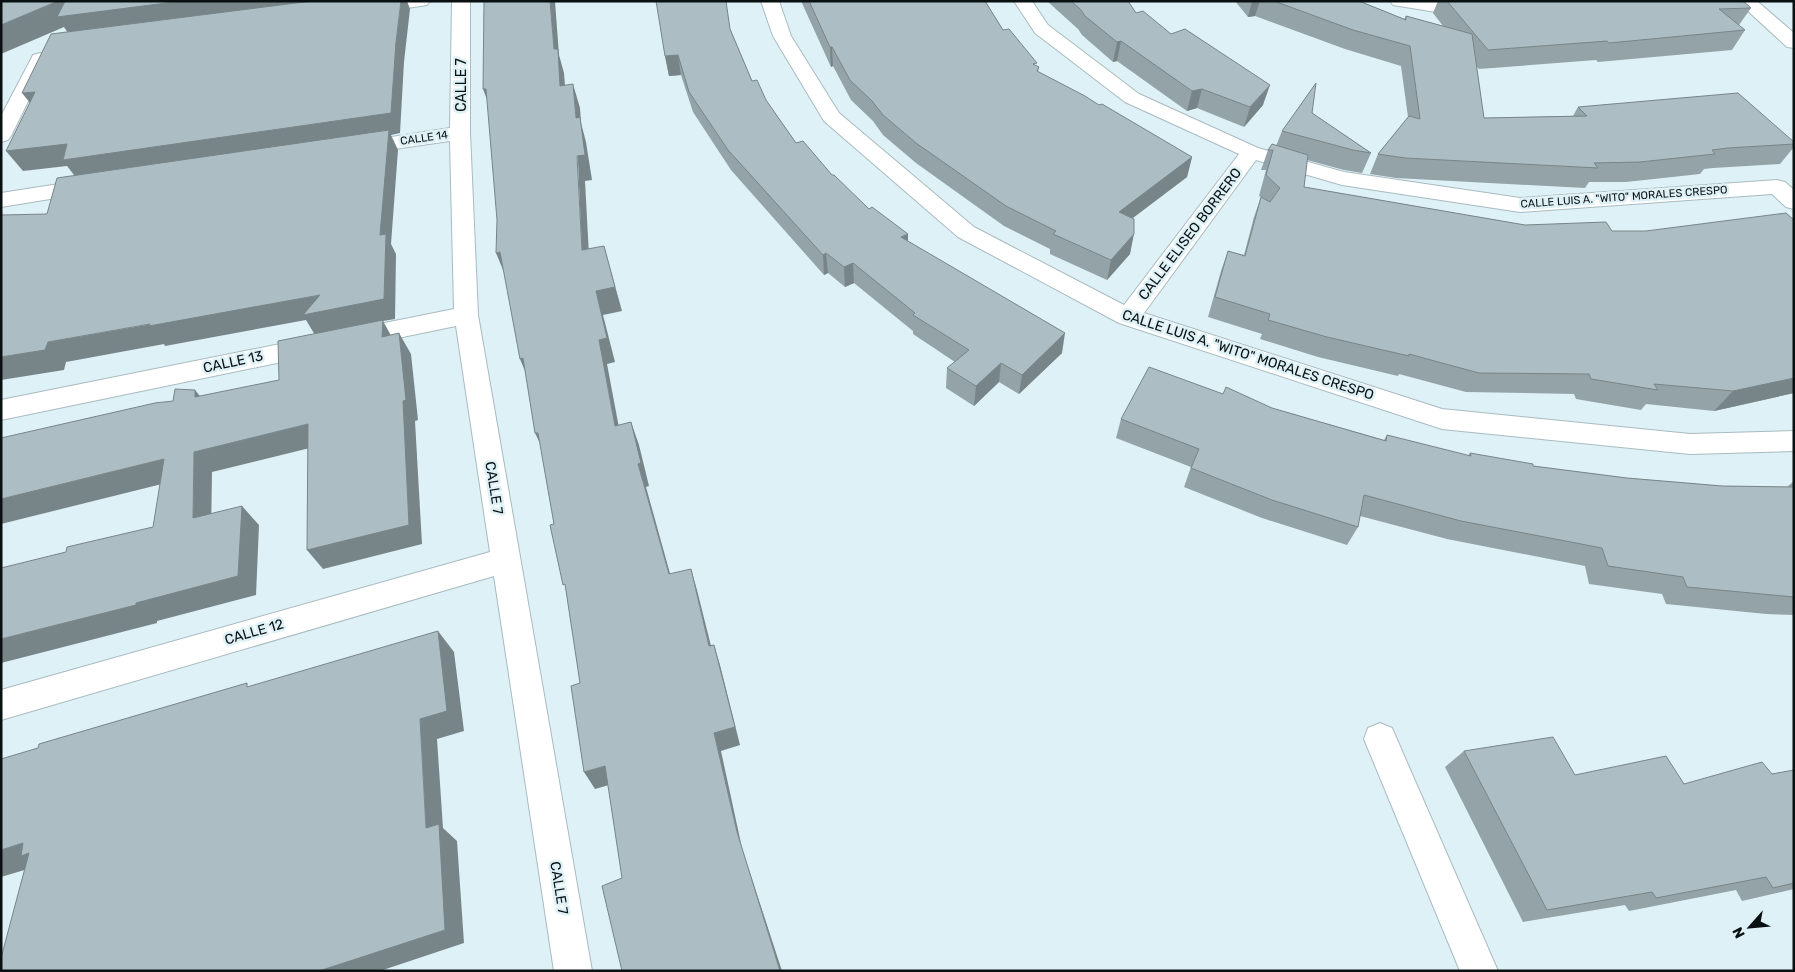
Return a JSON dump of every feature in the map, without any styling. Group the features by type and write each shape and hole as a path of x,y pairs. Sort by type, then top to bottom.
{"street":[{"path":"352,10 422,1"},
{"name":"CALLE 7","path":"461,1 460,133 466,314 571,970"},
{"name":"CALLE LUIS A. \"WITO\" MORALES CRESPO","path":"770,1 782,36 831,117 966,232 1128,317 1442,419 1690,444 1794,441"},
{"name":"CALLE LUIS A. \"WITO\" MORALES CRESPO","path":"1023,1 1041,29 1132,98 1251,152 1342,178 1520,205 1777,187 1794,202"},
{"path":"1399,1 1436,7 1517,1"},
{"path":"1746,1 1794,43"},
{"path":"1,136 45,49 55,48"},
{"name":"CALLE 14","path":"343,150 460,133"},
{"name":"CALLE ELISEO BORRERO","path":"1128,317 1251,152"},
{"path":"1,200 109,184"},
{"name":"CALLE 13","path":"1,410 466,314"},
{"name":"CALLE 12","path":"1,705 506,560"},
{"path":"1380,739 1479,971"}],"building":[{"path":"1,1 58,1 1,25"},
{"path":"65,1 182,1 57,17"},
{"path":"312,1 401,1 391,113 63,160 67,144 6,151 35,92 22,93 51,34"},
{"path":"484,1 550,1 554,49 558,49 560,86 573,84 576,118 580,117 585,155 577,156 582,250 604,246 615,287 596,291 607,338 599,340 615,426 631,422 641,463 638,464 669,574 691,569 709,646 714,645 735,727 714,733 737,832 780,971 622,971 602,886 622,878 605,766 584,772 571,686 580,683 565,584 563,585 550,525 554,524 538,433 535,433 523,358 520,359 500,252 496,253 497,220 486,89 483,89"},
{"path":"656,1 726,1 730,29 752,81 757,80 766,100 796,143 803,141 832,175 869,209 872,207 908,234 901,237 1065,333 1022,375 1001,363 976,386 947,368 969,350 913,315 915,313 853,263 844,267 826,253 823,255 728,150 689,92 678,55 665,56"},
{"path":"809,1 985,1 1003,30 1009,29 1037,63 1033,64 1039,67 1037,71 1099,105 1102,104 1192,157 1119,212 1134,219 1134,234 1111,260 1053,234 1056,231 1006,206 916,143 883,115 872,101 850,80 832,47 830,47"},
{"path":"1071,1 1128,1 1136,13 1143,11 1171,34 1185,29 1270,85 1250,107 1202,89 1192,91 1121,41 1117,42 1085,16"},
{"path":"1274,1 1359,1 1406,20 1406,16 1472,34 1484,118 1587,116 1578,107 1738,93 1794,144 1728,148 1712,150 1715,154 1640,162 1594,163 1598,168 1405,158 1378,154 1409,116 1420,119 1410,46 1353,30"},
{"path":"1447,1 1743,1 1751,8 1719,9 1745,30 1609,43 1607,41 1488,50"},
{"path":"1316,83 1312,113 1371,153 1282,131"},
{"path":"389,130 380,235 386,234 384,299 303,315 320,295 48,342 45,350 1,357 1,215 47,214 57,178"},
{"path":"1272,144 1308,155 1304,187 1525,225 1606,222 1612,231 1646,231 1786,213 1794,220 1794,378 1733,391 1654,384 1658,390 1591,379 1589,374 1479,373 1409,354 1409,356 1327,337 1268,320 1270,314 1215,297 1228,251 1245,256 1261,197 1270,202 1280,188 1266,175 1273,150 1268,150"},
{"path":"383,320 382,337 399,333 406,400 403,401 409,525 307,550 308,424 194,452 193,518 242,506 238,576 136,603 136,605 1,639 1,568 66,552 67,547 153,527 164,459 1,499 1,438 155,403 173,401 175,389 195,390 195,397 279,380 278,341"},
{"path":"1149,367 1223,394 1226,387 1272,408 1386,441 1387,435 1471,456 1470,453 1533,464 1533,466 1627,478 1722,486 1794,487 1794,597 1687,587 1683,577 1608,566 1602,548 1461,521 1364,495 1358,527 1272,500 1191,468 1199,449 1121,419"},
{"path":"438,631 447,711 420,719 426,828 439,824 445,930 319,971 1,971 1,958 29,853 21,856 23,843 1,850 1,759 38,748 39,744 247,683 247,687"},
{"path":"1553,737 1575,775 1666,756 1684,784 1762,762 1772,774 1794,770 1794,883 1773,888 1766,877 1656,898 1652,892 1547,910 1464,751"}]}
